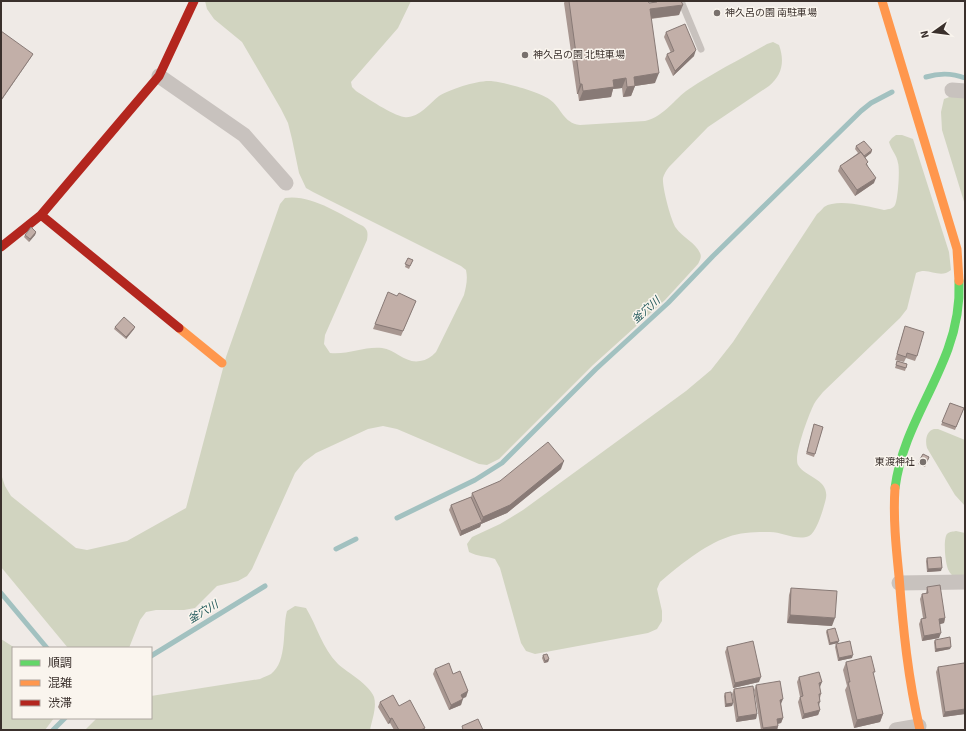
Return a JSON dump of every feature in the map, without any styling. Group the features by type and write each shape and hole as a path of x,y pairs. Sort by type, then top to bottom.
{"street":[{"path":"1,247 41,215 159,76 194,1"},
{"path":"882,1 957,249 962,282 960,314 951,345 906,442 896,477 893,512 899,583 907,670 919,728 896,730"},
{"path":"159,76 244,135 286,183"},
{"path":"41,215 222,363"},
{"path":"899,583 965,582"}],"lane":[{"path":"680,1 701,49"}],"green space":[{"path":"205,1 411,1 398,28 351,82 352,87 356,91 386,110 404,117 414,116 439,96 450,91 472,83 491,81 504,83 544,96 549,99 566,118 574,124 580,125 645,121 652,119 663,112 683,93 698,83 767,44 773,42 779,45 782,63 777,77 769,86 708,127 669,167 664,175 664,189 672,218 676,228 698,249 701,256 698,264 665,300 593,365 499,459 487,465 479,464 397,429 383,426 368,429 316,453 304,462 295,473 252,569 247,576 238,581 217,586 195,608 146,612 140,620 129,647 67,647 1,567 1,474 5,486 11,496 76,548 87,550 127,541 186,508 226,357 280,204 285,198 305,199 325,206 363,226 368,235 325,335 324,344 330,353 343,353 369,348 382,348 392,351 410,361 427,359 436,352 464,295 467,273 461,266 306,188 299,173 288,123 281,109 242,42 214,19 207,9"},
{"path":"952,96 965,97 965,205 942,130 941,112 944,99"},
{"path":"896,135 902,135 913,139 949,252 951,270 942,274 925,271 916,273 907,309 900,318 823,392 814,404 802,435 797,460 798,465 806,473 821,483 826,492 822,513 815,530 809,536 804,537 795,537 775,532 743,533 733,535 710,545 660,582 657,589 662,611 662,621 657,629 648,633 535,654 526,651 521,643 500,568 495,559 469,552 467,544 472,537 500,524 523,510 686,391 711,370 733,342 817,214 824,207 830,204 845,203 884,210 891,209 895,205 897,197 899,166 889,142"},
{"path":"934,429 938,429 965,440 965,506 955,495 927,448 926,442 928,434"},
{"path":"956,531 965,533 965,577 953,576 946,563 946,537 949,532"},
{"path":"295,606 306,608 332,658 363,683 371,692 374,697 375,705 370,730 85,730 96,719 152,719 152,696 260,679 271,674 280,661 284,644 287,611"},
{"path":"1,639 13,647 12,647 12,719 53,719 45,730 1,730"}],"building":[{"path":"569,1 648,1 649,3 657,2 656,1 681,1 683,5 650,9 659,73 634,77 635,86 627,87 626,78 613,80 614,87 583,91 582,84 580,84"},
{"path":"685,24 696,50 675,71 667,54 674,51 666,32"},
{"path":"1,31 33,54 1,100"},
{"path":"864,141 872,150 864,156 856,146"},
{"path":"861,152 868,162 866,164 876,178 857,190 840,166"},
{"path":"31,227 36,232 30,239 25,235"},
{"path":"408,258 413,260 410,266 405,264"},
{"path":"388,292 397,296 399,293 416,301 403,331 375,324"},
{"path":"124,317 135,327 126,337 115,327"},
{"path":"905,326 924,332 917,356 907,353 906,357 897,354"},
{"path":"897,361 907,364 906,368 896,365"},
{"path":"950,403 964,408 956,427 942,422"},
{"path":"814,424 823,427 815,454 807,452"},
{"path":"548,442 564,461 510,505 483,517 472,493 500,481"},
{"name":"東渡神社","path":"923,454 929,457 926,464 919,461"},
{"path":"471,497 482,522 461,531 451,505"},
{"path":"941,557 942,568 928,569 927,558"},
{"path":"940,585 945,618 939,619 941,633 924,636 921,619 926,618 922,594 928,593 927,587"},
{"path":"791,588 837,591 835,618 790,615"},
{"path":"835,628 839,641 830,643 827,630"},
{"path":"950,637 951,647 936,649 935,640"},
{"path":"753,641 761,677 735,683 727,647"},
{"path":"850,641 853,655 839,658 836,644"},
{"path":"547,654 549,659 545,661 543,655"},
{"path":"871,656 875,672 873,672 883,714 857,720 848,682 850,682 846,662"},
{"path":"449,663 453,674 460,671 468,691 461,695 463,699 451,705 435,669"},
{"path":"964,663 965,709 945,712 938,667"},
{"path":"819,672 822,682 819,683 821,694 819,694 820,702 818,702 820,710 804,714 800,697 803,696 799,677"},
{"path":"780,681 783,699 780,700 783,718 777,719 778,726 763,728 756,685"},
{"path":"753,686 757,714 738,717 734,689"},
{"path":"731,692 733,703 726,704 725,693"},
{"path":"393,695 399,706 410,700 425,728 421,730 399,730 392,718 390,719 380,702"},
{"path":"478,719 483,730 463,730 462,726"}],"waterway":[{"name":"釜穴川","path":"926,77 946,74 965,78"},
{"name":"釜穴川","path":"397,518 475,480 502,463 596,369 668,303 713,256 861,111 871,103 892,92"},
{"name":"釜穴川","path":"336,549 356,539"},
{"name":"釜穴川","path":"152,655 265,586"},
{"path":"1,593 46,647"},
{"name":"釜穴川","path":"53,730 64,719"}],"traffic: fast":[{"path":"895,488 899,469 910,434 941,367 951,341 958,307 959,281"}],"traffic: slow":[{"path":"882,1 957,249 959,281"},
{"path":"179,328 222,363"},
{"path":"895,488 895,532 904,634 912,692 920,730"}],"traffic: jam":[{"path":"1,247 41,215 159,76 194,1"},
{"path":"41,215 179,328"}],"place":[{"name":"神久呂の園 南駐車場","path":"717,13"},
{"name":"神久呂の園 北駐車場","path":"525,55"},
{"name":"東渡神社","path":"923,462"}]}
